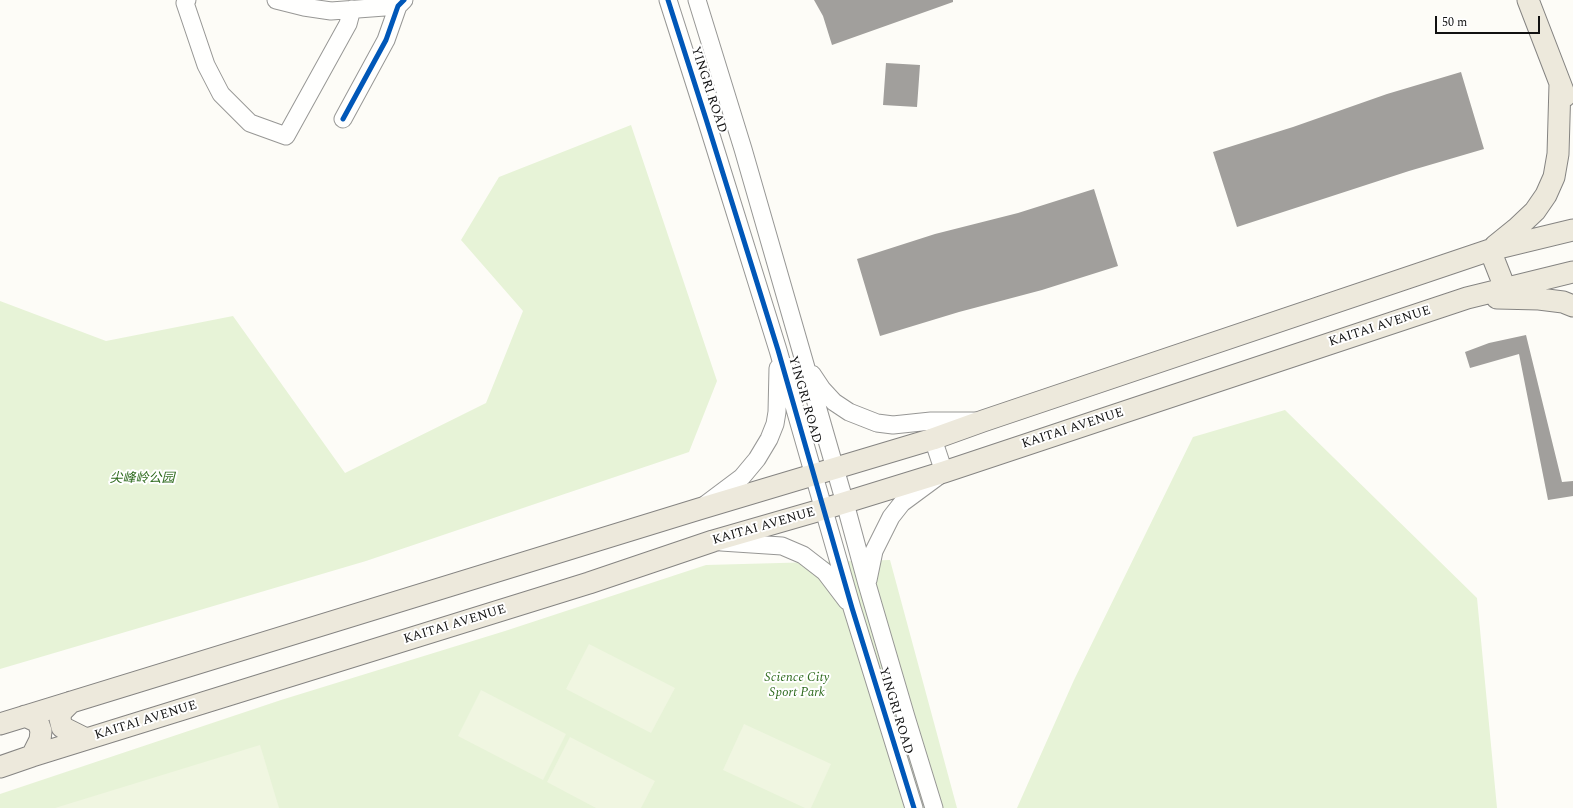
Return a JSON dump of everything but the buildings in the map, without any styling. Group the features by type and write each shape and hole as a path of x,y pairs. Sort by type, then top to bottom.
{"main road":[{"path":"1528,0 1573,118"},
{"path":"1490,250 1535,211 1546,195 1554,177 1558,154 1560,84"},
{"path":"0,724 699,509 933,439 1490,250 1573,230"},
{"path":"1490,250 1505,288"},
{"name":"KAITAI AVENUE","path":"0,767 582,586 713,542 824,510 845,502 944,472 1467,298 1573,272"},
{"path":"1467,298 1539,299 1563,302 1573,306"},
{"path":"71,702 61,712 60,719 62,727 86,739"},
{"path":"25,716 38,722 41,731 40,740 32,756"}],"street":[{"path":"187,0 185,3 206,65 221,94 250,123 286,136 348,24 352,9"},
{"path":"276,0 304,7 331,11 401,3 386,40 343,119"},
{"name":"YINGRI ROAD","path":"668,0 778,350 852,608 914,808"},
{"name":"YINGRI ROAD","path":"697,0 743,149 845,502 867,584 934,808"},
{"path":"699,509 742,477 757,459 769,439 775,424 777,412 778,350"},
{"path":"802,354 822,389 834,402 849,412 876,423 893,425 931,421 983,421"},
{"path":"867,584 874,551 891,517 902,503 944,472 933,439"},
{"path":"713,542 782,546 802,555 825,572 852,608"}],"green space":[{"name":"尖峰岭公园","path":"631,125 717,381 689,452 366,561 0,669 0,301 106,341 233,316 345,473 486,403 523,311 461,240 499,177"},
{"path":"1285,410 1477,598 1497,808 1017,808 1074,680 1193,437"},
{"name":"Science City Sport Park","path":"890,560 957,808 0,808 0,794 281,700 505,631 706,565"},
{"path":"589,644 675,688 651,733 566,689"},
{"path":"481,690 566,734 543,780 458,736"},
{"path":"744,724 831,764 811,808 805,808 723,770"},
{"path":"570,737 655,781 641,808 596,808 547,782"},
{"path":"260,745 279,808 55,808"}],"cycle path":[{"path":"343,119 386,40 398,6 404,0"},
{"path":"668,0 778,350 852,608 914,808"}]}
